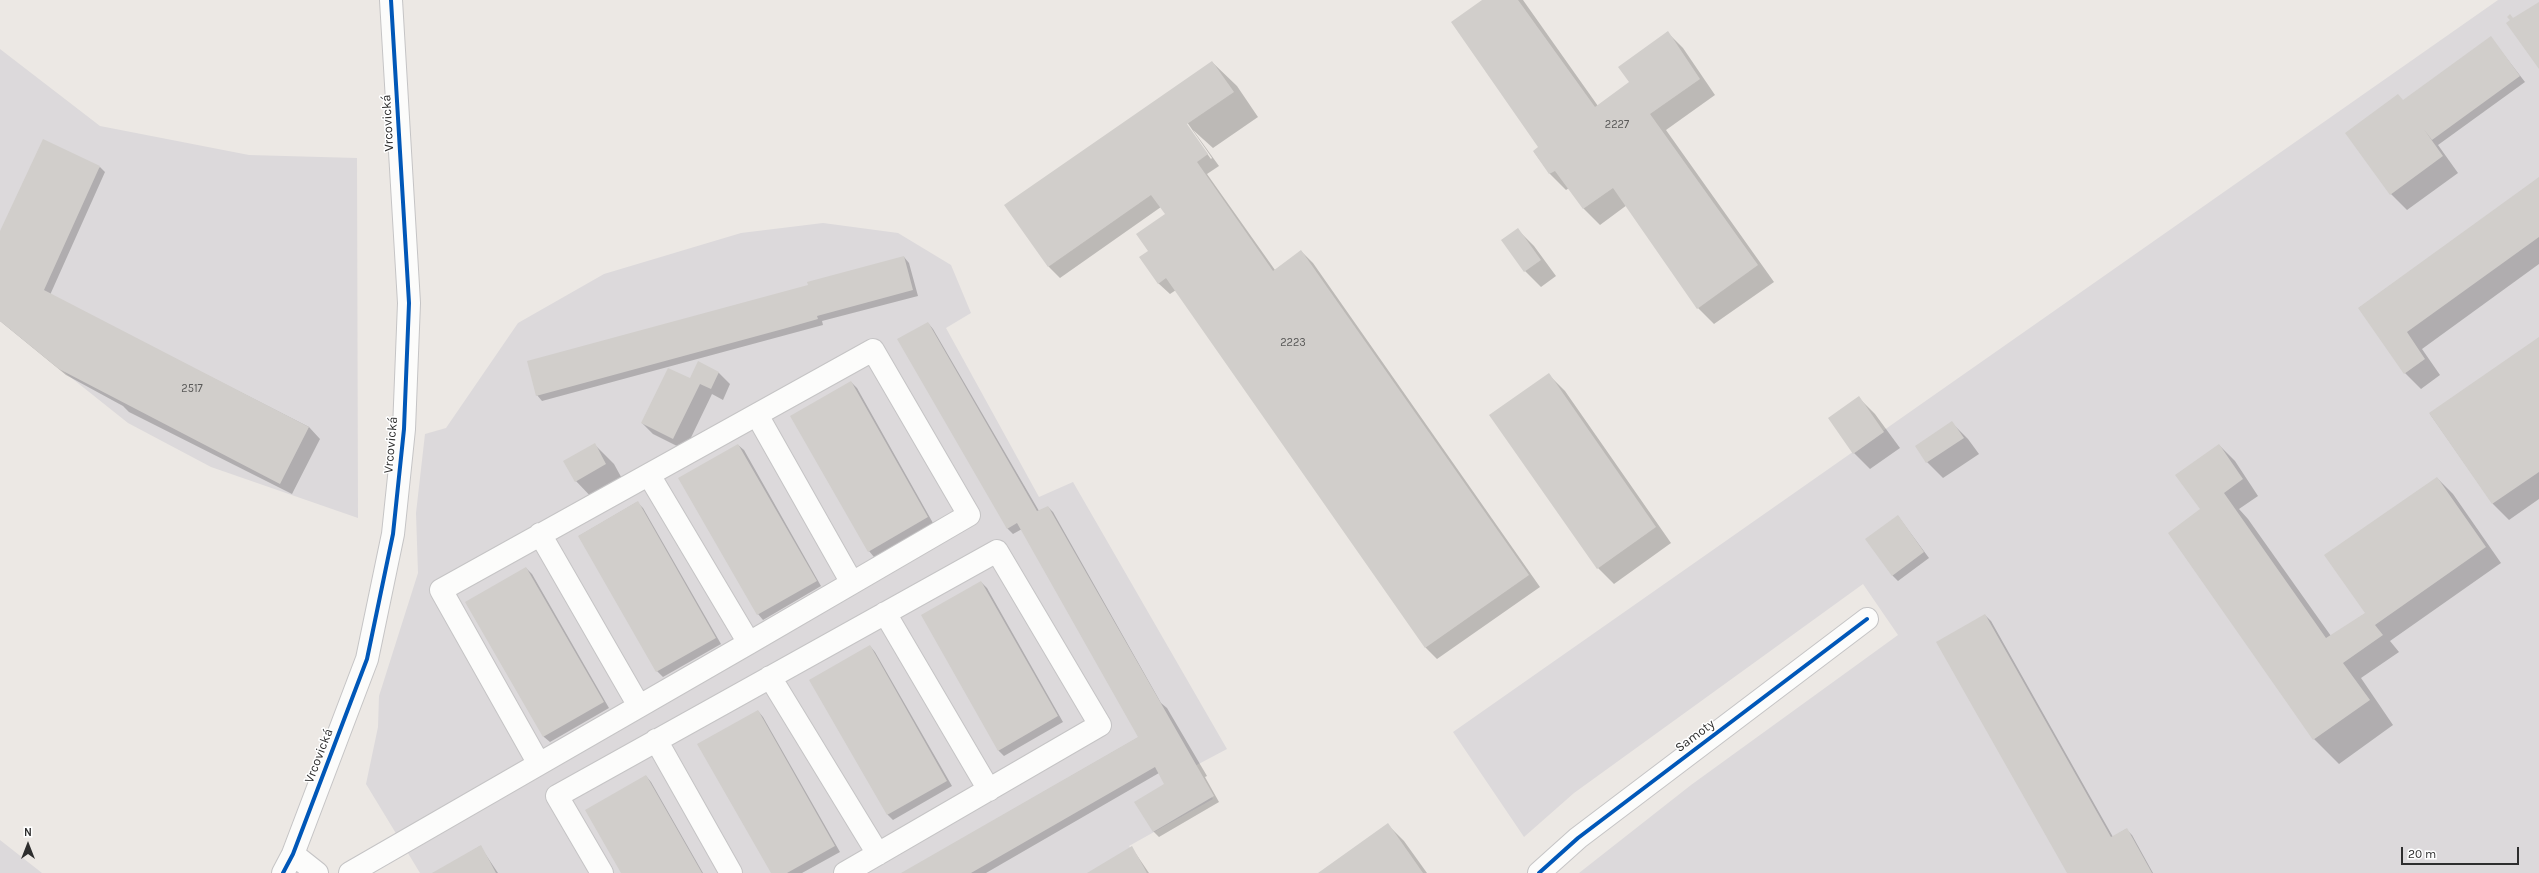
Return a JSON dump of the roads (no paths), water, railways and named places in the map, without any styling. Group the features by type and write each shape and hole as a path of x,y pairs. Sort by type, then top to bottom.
{"street":[{"name":"Vrcovická","path":"288,864 367,659 393,534 404,429 409,304 391,0"},
{"path":"350,873 749,643 969,515 873,350 441,590 539,764"},
{"path":"757,415 852,583"},
{"path":"649,475 749,643"},
{"path":"540,534 639,706"},
{"path":"602,873 557,796 997,551 1100,725 845,873"},
{"path":"885,613 989,790"},
{"name":"Samoty","path":"1539,873 1578,838 1867,619"},
{"path":"770,677 878,854"},
{"path":"656,740 731,873"},
{"path":"288,864 317,873"}]}
